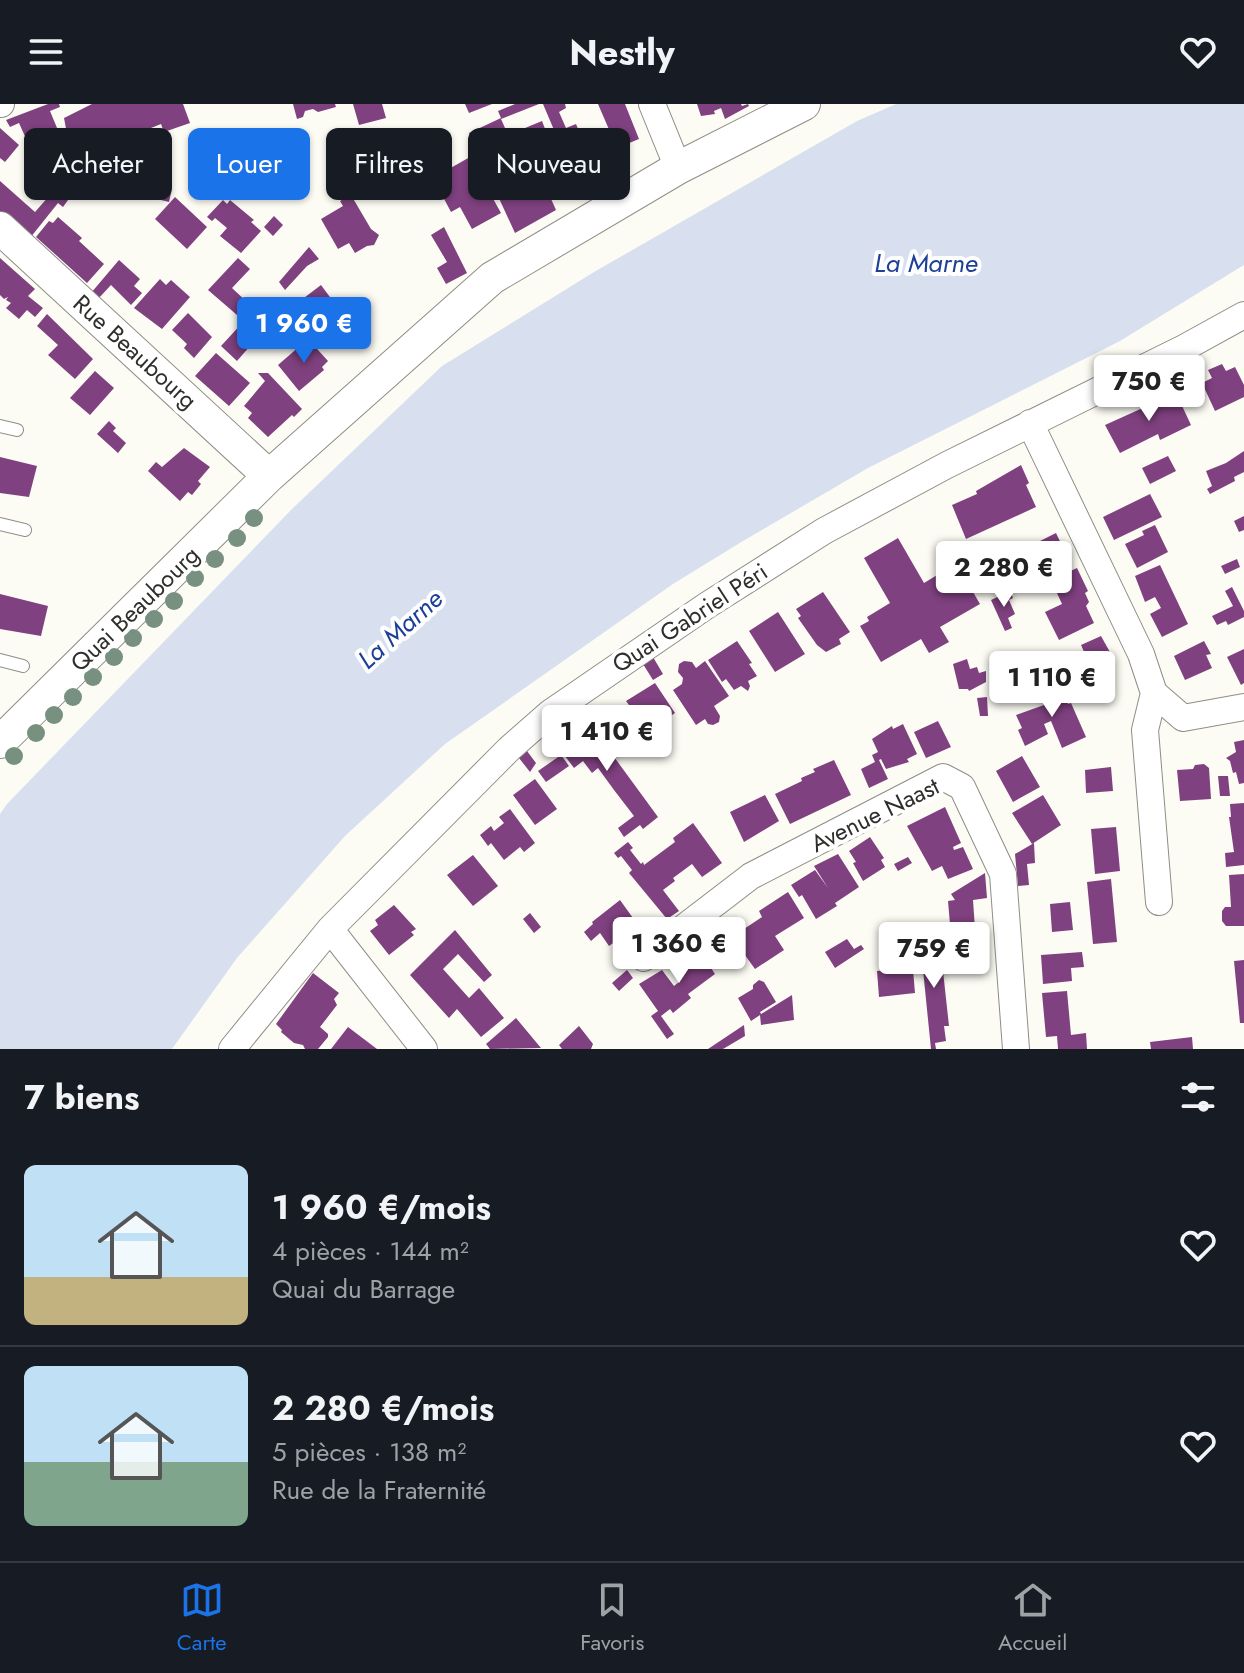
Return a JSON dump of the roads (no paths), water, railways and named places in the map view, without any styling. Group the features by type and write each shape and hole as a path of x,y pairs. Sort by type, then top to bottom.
{"street":[{"path":"652,104 678,168"},
{"name":"Quai Beaubourg","path":"0,742 269,476 492,278 678,168 804,104"},
{"name":"Rue Beaubourg","path":"0,228 269,476"},
{"name":"Quai Gabriel Péri","path":"232,1049 330,929 509,749 550,713 706,606 824,531 1244,315"},
{"path":"1030,423 1141,654 1154,693 1183,718 1244,707"},
{"path":"1154,693 1145,730 1159,902"},
{"name":"Avenue Naast","path":"644,958 751,876 943,777 962,787 1003,874 1016,1049"},
{"path":"330,929 424,1049"}],"lane":[{"path":"0,426 17,430"},
{"path":"0,524 25,530"},
{"path":"0,660 23,666"}],"water":[{"name":"La Marne","path":"896,104 1244,104 1244,265 1120,341 868,468 743,541 673,584 445,744 345,836 237,958 172,1049 0,1049 0,814 7,804 292,509 442,366 594,272 857,121"}]}
